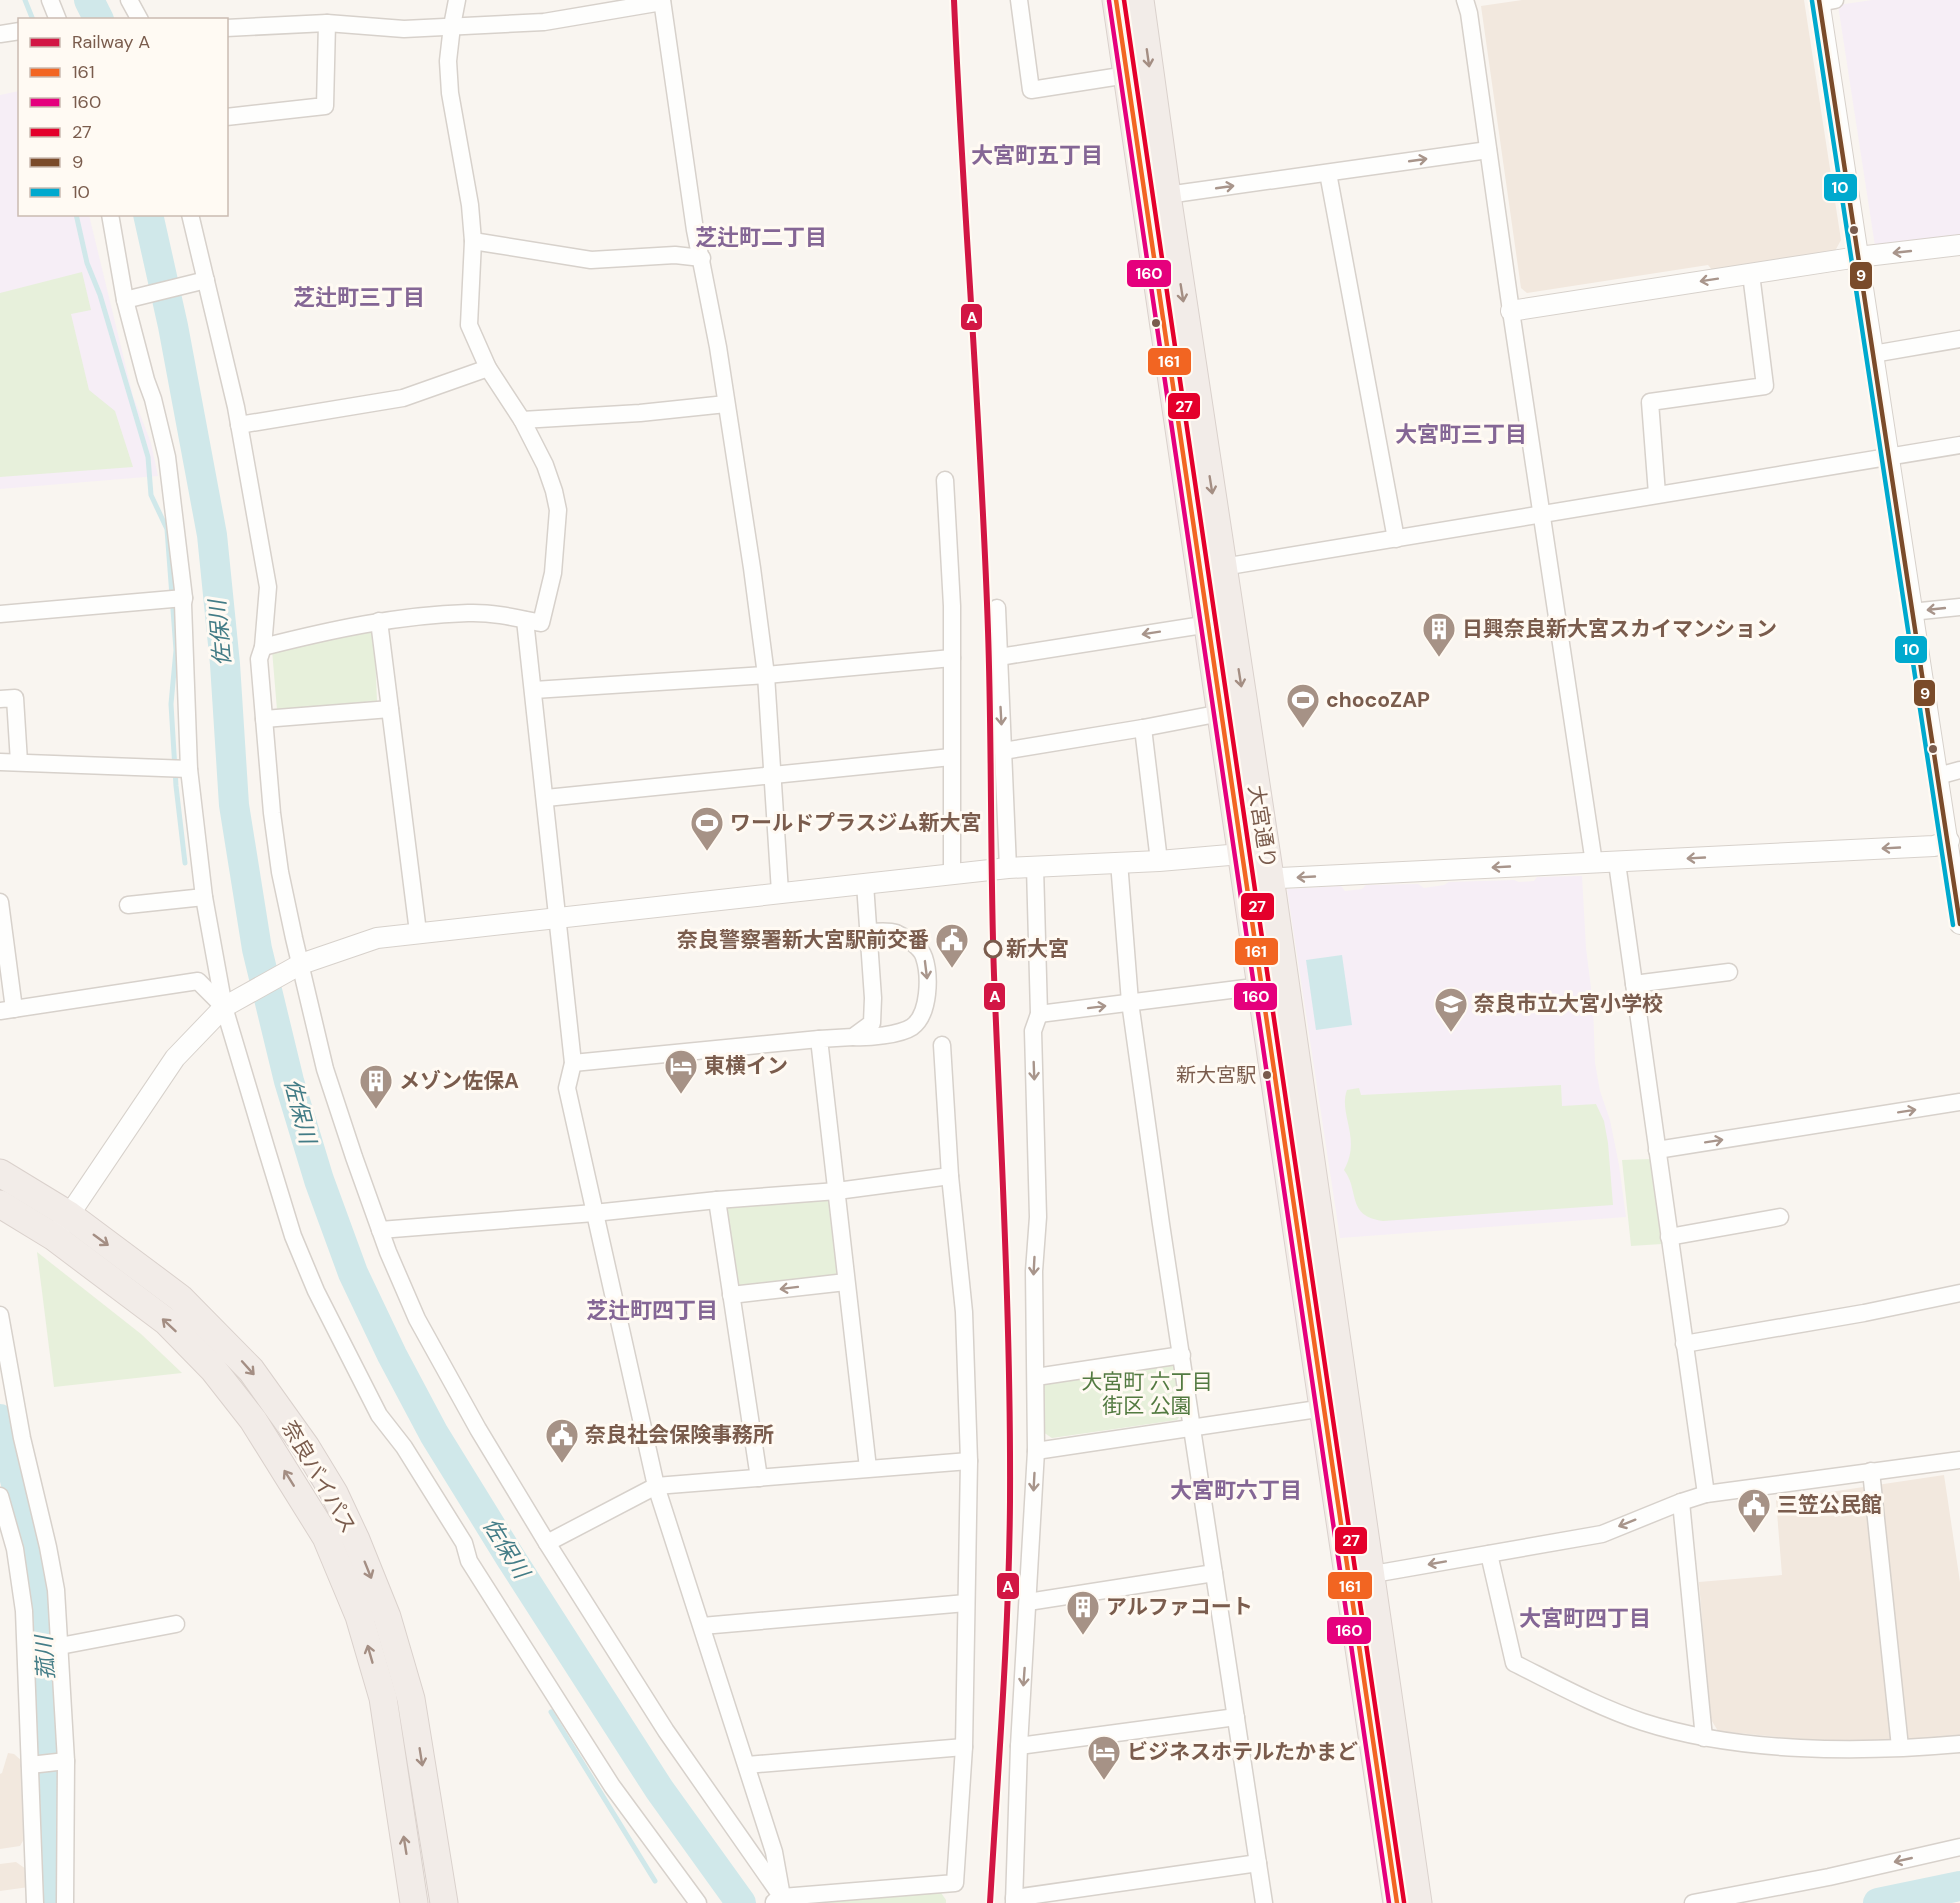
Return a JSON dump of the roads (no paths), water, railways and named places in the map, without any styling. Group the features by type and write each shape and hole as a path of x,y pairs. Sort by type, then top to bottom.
{"highway":[{"name":"大宮通り","path":"1116,0 1212,569 1270,876 1397,1903"},
{"name":"大宮通り","path":"1140,0 1167,195 1212,569 1209,624 1241,854 1324,1408 1358,1576 1418,1903"},
{"name":"奈良バイパス","path":"0,1173 62,1226 166,1322 213,1369 253,1420 326,1537 359,1616 383,1698 414,1903"},
{"name":"奈良バイパス","path":"0,1204 62,1226 180,1298 250,1370 306,1447 334,1493 387,1617 411,1699 444,1903"}],"street":[{"path":"50,0 57,18"},
{"path":"124,0 129,18"},
{"path":"129,0 139,18"},
{"path":"263,647 379,621 468,613 508,616 541,622 553,573 558,510 554,491 544,465 522,420 488,368 469,325 473,241 470,205 450,93 448,61 457,0"},
{"path":"1019,0 1031,90 1127,75"},
{"path":"1465,0 1469,13 1511,311 1594,863"},
{"path":"228,28 327,23 404,29 544,22 662,1 696,230 752,568 766,675 780,892"},
{"path":"1824,1 1858,257 1911,612 1938,776 1954,838 1960,924"},
{"path":"228,117 325,106 327,23"},
{"path":"0,34 18,31"},
{"path":"1167,195 1488,150"},
{"path":"1328,173 1396,539"},
{"path":"110,216 146,380 167,457 184,598 189,769 204,897 230,1004 293,1236 316,1291 379,1415 404,1447 464,1543 469,1561 612,1786 698,1903"},
{"path":"190,216 200,281 239,425 268,587 263,647 259,659 272,813 296,966 325,1069 380,1230 417,1319 478,1429 666,1731 780,1901"},
{"path":"473,241 591,260 675,255 702,258"},
{"path":"1511,311 1858,257 1960,245"},
{"path":"1657,494 1650,402 1765,386 1751,274"},
{"path":"130,299 200,281"},
{"path":"1873,354 1960,339"},
{"path":"239,425 403,398 488,368"},
{"path":"522,420 640,413 726,404"},
{"path":"1212,569 1960,445"},
{"path":"945,480 952,606 952,874"},
{"path":"0,614 184,598"},
{"path":"1911,612 1960,607"},
{"path":"997,608 1008,868"},
{"path":"525,620 573,1063 567,1088 656,1486 774,1852 780,1901"},
{"path":"379,621 418,932"},
{"path":"999,657 1209,624"},
{"path":"534,690 766,675 952,658"},
{"path":"0,699 15,698 19,762"},
{"path":"264,719 390,709"},
{"path":"1003,751 1221,713"},
{"path":"1143,728 1159,861"},
{"path":"546,798 951,757"},
{"path":"0,762 189,769"},
{"path":"1938,776 1960,770"},
{"path":"62,1226 175,1058 230,1004 296,966 322,955 377,938 1008,868 1159,861 1241,854 1270,876 1280,878 1934,846 1954,838"},
{"path":"1119,862 1130,1002 1161,1224 1264,1903"},
{"path":"1617,862 1706,1494"},
{"path":"1035,867 1039,1014 1033,1031 1038,1217 1034,1271 1036,1451 1019,1746 1014,1900 1258,1863"},
{"path":"853,1037 872,1023 873,998 865,884"},
{"path":"128,905 204,897"},
{"path":"0,902 7,1010 198,981 230,1004"},
{"path":"573,1063 853,1037 874,1038 912,1027 926,1009 928,987 924,955 913,943 894,932 868,932"},
{"path":"1634,984 1729,972"},
{"path":"1039,1014 1262,986"},
{"path":"819,1040 868,1468"},
{"path":"780,1901 955,1882 963,1746 969,1461 964,1312 950,1176 942,1045"},
{"path":"1656,1150 1960,1102"},
{"path":"380,1230 837,1191 950,1176"},
{"path":"717,1200 759,1478"},
{"path":"1669,1236 1780,1217"},
{"path":"731,1295 846,1282"},
{"path":"1684,1344 1864,1313 1960,1293"},
{"path":"0,1315 5,1362 56,1590 66,1761 65,1903"},
{"path":"1036,1377 1182,1355"},
{"path":"1036,1451 1324,1408"},
{"path":"1358,1576 1602,1534 1706,1494 1960,1460"},
{"path":"547,1542 656,1486 969,1461"},
{"path":"1871,1471 1900,1747"},
{"path":"0,1496 15,1549 24,1611 35,1903"},
{"path":"1681,1502 1704,1738"},
{"path":"1489,1554 1515,1663 1573,1693 1642,1721 1704,1738 1812,1749 1960,1744"},
{"path":"1028,1602 1214,1573"},
{"path":"702,1626 966,1604"},
{"path":"60,1646 176,1624"},
{"path":"1019,1746 1236,1717"},
{"path":"747,1765 963,1746"},
{"path":"30,1765 66,1761"},
{"path":"1693,1903 1829,1877 1960,1847"}],"water":[{"path":"1342,955 1352,1025 1316,1030 1306,960"}],"waterway":[{"path":"25,0 32,18"},
{"name":"佐保川","path":"89,0 98,18"},
{"path":"76,216 87,263 100,295 148,457 151,495 167,529 176,650 171,704 176,786 185,863"},
{"name":"佐保川","path":"148,216 173,326 212,535 225,664 234,805 257,949 289,1081 319,1180 353,1273 392,1355 434,1434 659,1789 741,1903"},
{"name":"菰川","path":"0,1419 34,1557 44,1633 53,1903"},
{"path":"551,1712 655,1881"},
{"name":"佐保川","path":"1878,1903 1960,1886"}],"rail line":[{"name":"A","path":"954,0 985,552 994,975 1009,1370 1008,1602 990,1903"}],"place":[{"name":"日興奈良新大宮スカイマンション","path":"1439,658"},
{"name":"chocoZAP","path":"1303,729"},
{"name":"ワールドプラスジム新大宮","path":"707,852"},
{"name":"新大宮","path":"993,949"},
{"name":"奈良警察署新大宮駅前交番","path":"952,969"},
{"name":"奈良市立大宮小学校","path":"1451,1033"},
{"name":"新大宮駅","path":"1267,1075"},
{"name":"東横イン","path":"681,1095"},
{"name":"メゾン佐保A","path":"376,1110"},
{"name":"奈良社会保険事務所","path":"562,1464"},
{"name":"三笠公民館","path":"1754,1534"},
{"name":"アルファコート","path":"1083,1636"},
{"name":"ビジネスホテルたかまど","path":"1104,1781"}],"district":[{"name":"大宮町五丁目","path":"1037,155"},
{"name":"芝辻町二丁目","path":"761,237"},
{"name":"芝辻町三丁目","path":"359,297"},
{"name":"大宮町三丁目","path":"1461,434"},
{"name":"芝辻町四丁目","path":"652,1310"},
{"name":"大宮町六丁目","path":"1236,1490"},
{"name":"大宮町四丁目","path":"1585,1618"}],"park label":[{"name":"大宮町 六丁目 街区 公園","path":"1147,1394"}]}
